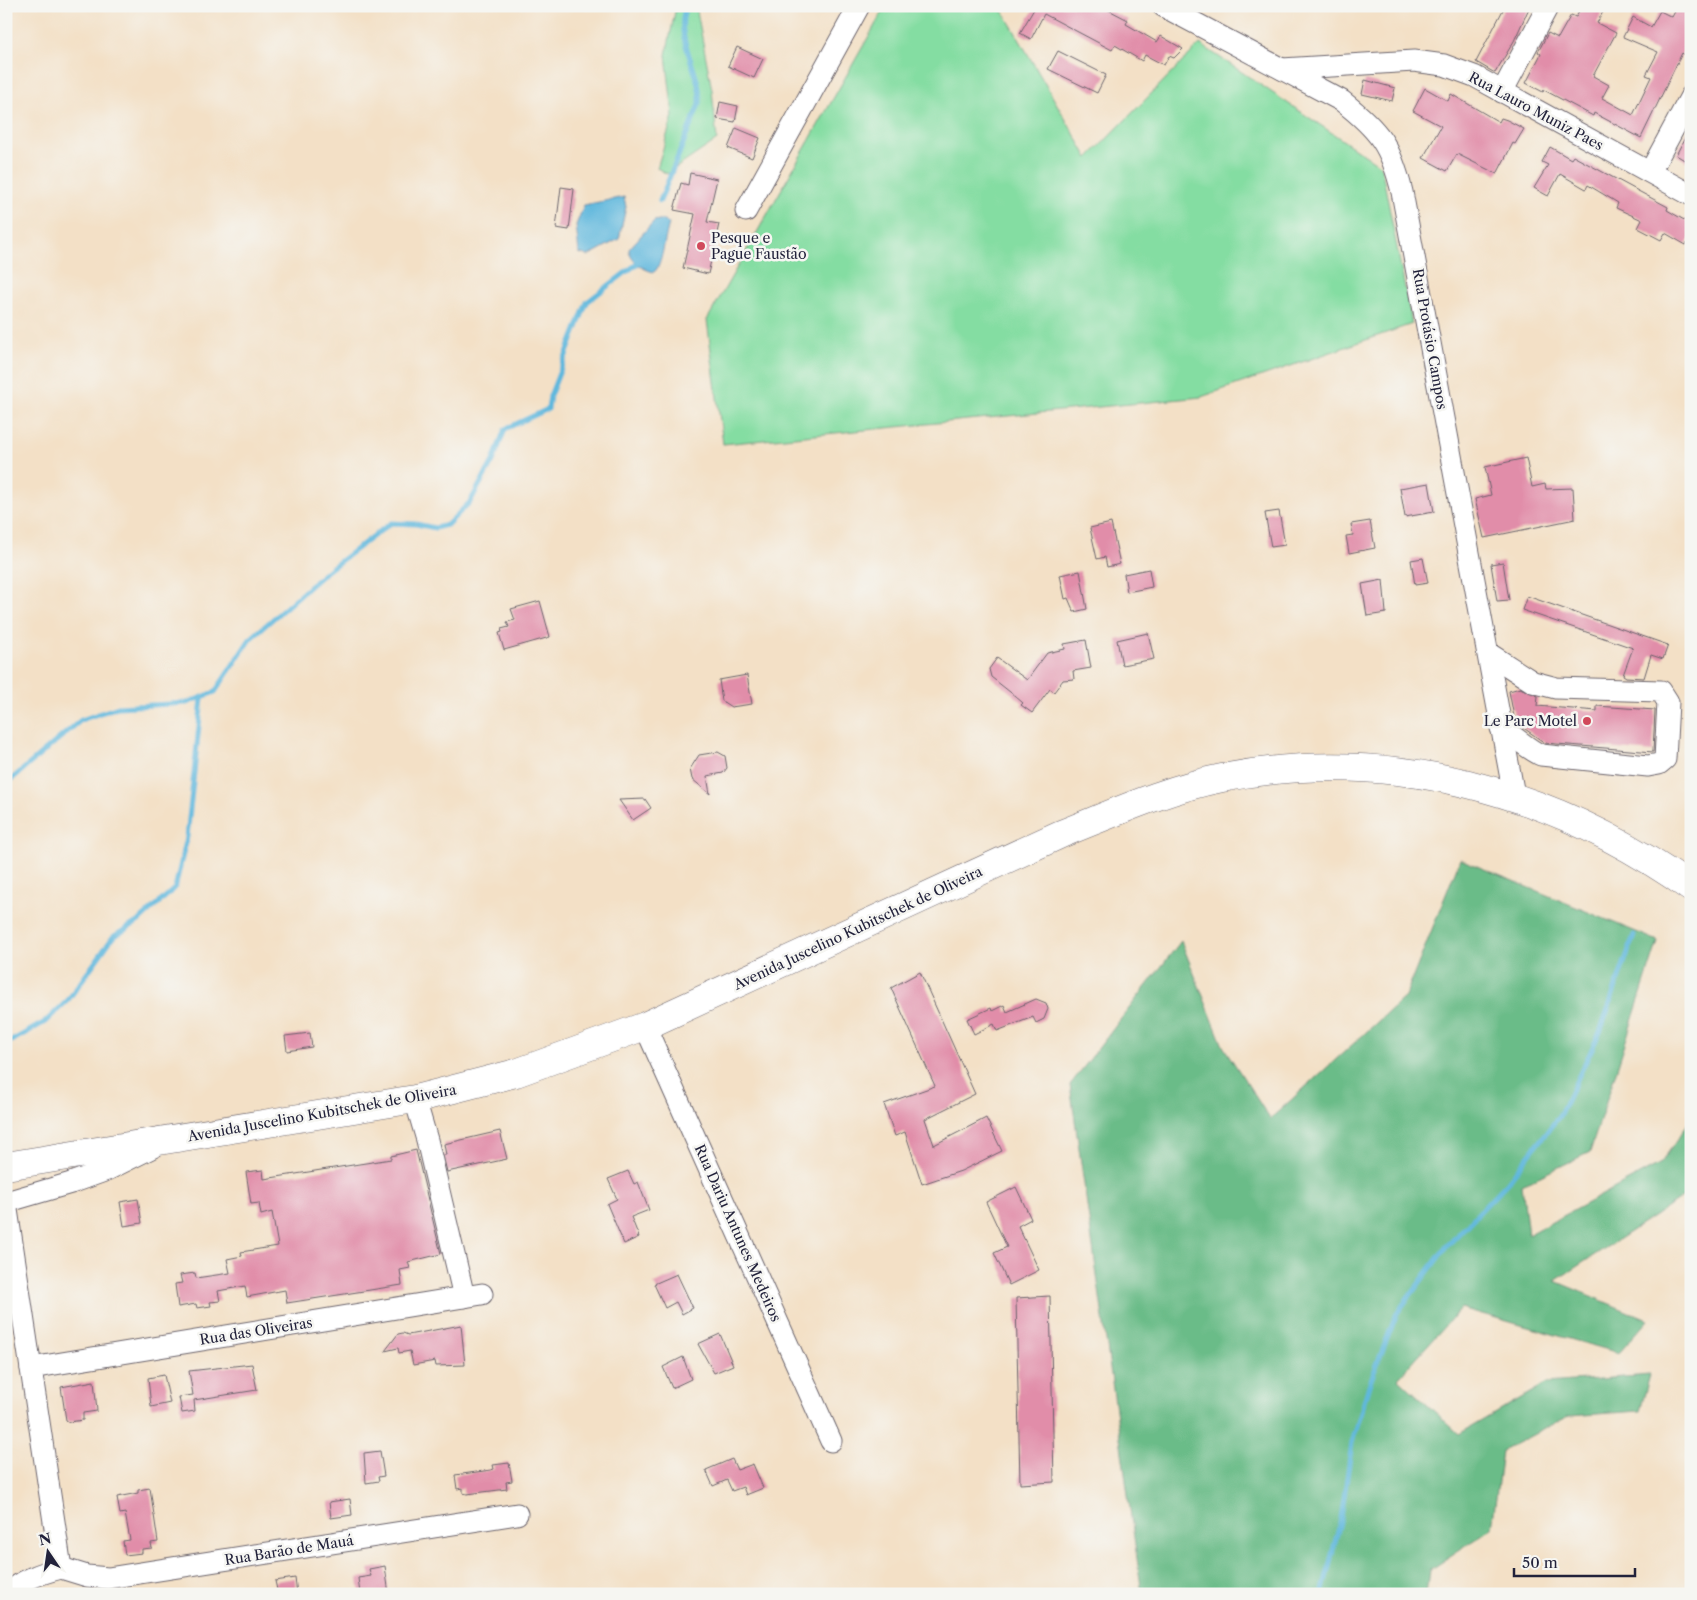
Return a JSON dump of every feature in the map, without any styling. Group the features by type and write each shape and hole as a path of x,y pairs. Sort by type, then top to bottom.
{"main road":[{"name":"Avenida Juscelino Kubitschek de Oliveira","path":"6,1166 415,1099 516,1073 645,1026 1061,834 1124,808 1221,778 1274,769 1338,767 1391,770 1448,778 1514,795 1567,816 1609,836 1658,865 1691,888"}],"street":[{"path":"746,211 859,6"},
{"name":"Rua Protásio Campos","path":"1164,6 1342,101 1363,118 1383,140 1395,162 1514,795"},
{"path":"1502,92 1548,6"},
{"name":"Rua Lauro Muniz Paes","path":"1282,70 1414,61 1451,68 1474,76 1691,195"},
{"path":"1650,172 1691,96"},
{"path":"1488,653 1533,682 1556,688 1661,691 1668,702 1665,759 1659,764 1648,766 1542,755 1532,751 1516,737 1501,728"},
{"name":"Rua Dariu Antunes Medeiros","path":"645,1026 831,1441"},
{"name":"Rua das Oliveiras","path":"31,1368 473,1296 415,1099"},
{"path":"8,1594 15,1587 37,1575 61,1568 6,1203 71,1184 107,1170 166,1141"},
{"name":"Rua Barão de Mauá","path":"61,1568 87,1576 108,1578 517,1514"}],"green space":[{"path":"696,6 712,90 717,140 667,174 657,168 673,116 666,55 676,7"},
{"path":"886,6 1000,6 1088,158 1200,44 1381,166 1412,324 1201,397 723,444 707,320"},
{"path":"1460,859 1658,941 1590,1152 1522,1185 1528,1235 1661,1163 1691,1119 1691,1196 1686,1195 1555,1281 1648,1320 1619,1353 1461,1308 1398,1378 1459,1434 1547,1383 1650,1375 1640,1411 1569,1416 1502,1451 1492,1528 1429,1570 1426,1594 1142,1594 1070,1085 1181,941 1223,1046 1270,1119 1405,997"}],"water":[{"path":"624,197 626,207 619,239 588,256 579,253 576,225 584,205"},
{"path":"665,220 669,224 661,258 654,272 637,264 631,257 629,249 654,221"}],"building":[{"path":"1029,6 1101,6 1128,20 1126,24 1157,42 1161,36 1183,49 1174,58 1169,56 1164,65 1145,55 1142,61 1115,45 1112,50 1044,14 1031,39 1020,33 1034,9"},
{"path":"1505,6 1530,6 1514,41 1495,73 1476,62"},
{"path":"1582,6 1597,6 1604,10 1597,23 1616,33 1593,76 1609,85 1602,98 1633,115 1651,77 1646,75 1658,52 1623,37 1633,17 1651,27 1660,11 1672,17 1678,6 1691,9 1691,44 1685,55 1682,53 1641,138 1594,113 1593,116 1544,90 1543,92 1526,83 1541,54 1538,52 1548,33 1558,38 1571,15 1576,17"},
{"path":"737,47 763,59 754,78 728,66"},
{"path":"1058,51 1106,75 1097,93 1048,69"},
{"path":"1365,80 1395,88 1392,101 1362,94"},
{"path":"1425,88 1448,101 1451,94 1499,122 1501,118 1524,129 1515,144 1513,143 1497,174 1457,154 1447,171 1423,158 1441,126 1413,111"},
{"path":"720,102 738,106 735,122 717,119"},
{"path":"1691,126 1691,164 1676,155"},
{"path":"736,128 760,138 752,158 728,148"},
{"path":"1550,147 1571,159 1573,156 1668,207 1667,210 1691,224 1691,237 1686,245 1665,233 1661,240 1638,228 1642,220 1616,208 1618,203 1588,185 1586,189 1560,174 1548,196 1534,188 1548,165 1542,162"},
{"path":"690,173 717,179 707,222 719,224 708,274 683,268 695,214 674,210 681,183 688,185"},
{"path":"561,187 574,189 569,230 556,228"},
{"path":"1526,458 1532,487 1545,484 1546,489 1573,488 1575,519 1484,538 1475,499 1491,495 1485,467"},
{"path":"1429,483 1434,512 1405,517 1400,488"},
{"path":"1279,511 1285,545 1271,547 1265,513"},
{"path":"1370,521 1375,548 1349,553 1346,536 1353,535 1351,524"},
{"path":"1111,523 1120,564 1107,567 1105,557 1097,559 1090,528"},
{"path":"1423,558 1428,583 1415,585 1411,560"},
{"path":"1503,562 1509,600 1497,601 1491,564"},
{"path":"1149,569 1152,587 1127,592 1124,574"},
{"path":"1080,571 1087,609 1074,612 1068,598 1065,599 1060,575"},
{"path":"1383,580 1386,613 1367,616 1362,584"},
{"path":"1527,596 1668,645 1663,659 1651,655 1644,678 1626,677 1623,675 1633,648 1522,610"},
{"path":"540,601 550,637 504,650 499,633 502,632 501,629 509,627 507,622 515,620 511,609"},
{"path":"1148,633 1154,659 1122,665 1117,640"},
{"path":"1086,640 1091,668 1073,671 1074,679 1063,680 1054,692 1050,689 1032,713 1021,705 1023,703 991,677 989,669 997,658 1027,680 1047,653 1065,649 1064,644"},
{"path":"747,675 752,704 731,707 722,701 719,680"},
{"name":"Le Parc Motel","path":"1520,688 1538,696 1537,706 1597,711 1597,706 1655,710 1653,752 1545,743 1515,722 1509,691"},
{"path":"718,752 725,756 727,768 723,773 707,776 710,794 692,779 690,769 699,755"},
{"path":"645,799 651,808 633,820 619,800"},
{"path":"920,972 975,1094 925,1119 934,1145 986,1118 1002,1151 961,1171 922,1184 905,1132 895,1136 884,1104 935,1086 891,988"},
{"path":"1036,999 1046,1003 1048,1009 1044,1019 1036,1023 1033,1017 997,1031 994,1024 974,1034 967,1019 991,1008 992,1011 1004,1005 1007,1012"},
{"path":"310,1033 312,1047 287,1051 285,1036"},
{"path":"500,1131 507,1159 447,1172 443,1155 446,1155 444,1144"},
{"path":"416,1150 441,1254 408,1262 410,1268 400,1270 402,1285 287,1303 285,1290 247,1297 245,1286 218,1291 220,1301 210,1302 211,1306 197,1308 196,1304 178,1307 175,1284 182,1283 180,1275 195,1273 196,1278 230,1273 227,1259 242,1256 241,1252 278,1246 272,1212 261,1215 259,1203 251,1204 246,1172 263,1170 264,1179 391,1159 391,1156"},
{"path":"628,1171 634,1184 638,1182 649,1210 631,1217 639,1237 624,1244 607,1204 617,1199 608,1179"},
{"path":"1016,1187 1031,1219 1018,1226 1039,1270 1009,1285 994,1253 1007,1247 986,1202"},
{"path":"138,1199 142,1223 124,1226 120,1202"},
{"path":"677,1274 693,1308 682,1314 676,1302 665,1308 654,1284"},
{"path":"1050,1296 1054,1482 1020,1484 1016,1298"},
{"path":"461,1325 465,1365 436,1366 435,1361 413,1365 410,1351 399,1353 398,1348 385,1351 398,1334 408,1335"},
{"path":"720,1334 733,1365 714,1373 698,1344"},
{"path":"683,1357 691,1379 672,1388 663,1367"},
{"path":"252,1364 257,1390 194,1400 195,1411 182,1413 179,1397 193,1395 189,1371"},
{"path":"164,1375 170,1403 151,1407 148,1378"},
{"path":"94,1381 97,1411 83,1413 83,1420 69,1422 66,1420 61,1387"},
{"path":"380,1451 384,1476 378,1477 379,1481 366,1483 364,1453"},
{"path":"732,1459 737,1470 753,1464 763,1488 746,1495 743,1487 732,1491 727,1480 713,1486 706,1470"},
{"path":"509,1463 512,1481 506,1482 507,1489 467,1494 463,1493 463,1488 457,1489 455,1475 491,1470 494,1469 493,1465"},
{"path":"150,1488 158,1542 151,1543 152,1548 142,1549 142,1553 125,1555 123,1541 130,1540 125,1513 120,1514 117,1497 138,1493 138,1490"},
{"path":"350,1499 352,1515 331,1518 329,1502"},
{"path":"385,1566 389,1594 360,1594 358,1578 371,1576 369,1569"},
{"path":"295,1578 297,1594 278,1594 275,1581"}],"waterway":[{"path":"660,201 700,102 699,90 683,30 686,6"},
{"path":"6,784 81,720 118,707 187,703 215,692 250,639 327,571 391,523 416,524 435,528 447,525 470,502 493,461 505,429 548,409 550,396 587,302 642,260"},
{"path":"6,1044 45,1022 68,1000 113,937 139,921 175,888 187,837 202,698"},
{"path":"1322,1594 1341,1518 1352,1443 1369,1385 1397,1313 1447,1246 1507,1183 1560,1115 1600,1032 1634,935"}],"place":[{"name":"Pesque e Pague Faustão","path":"701,246"},
{"name":"Le Parc Motel","path":"1587,721"}]}
